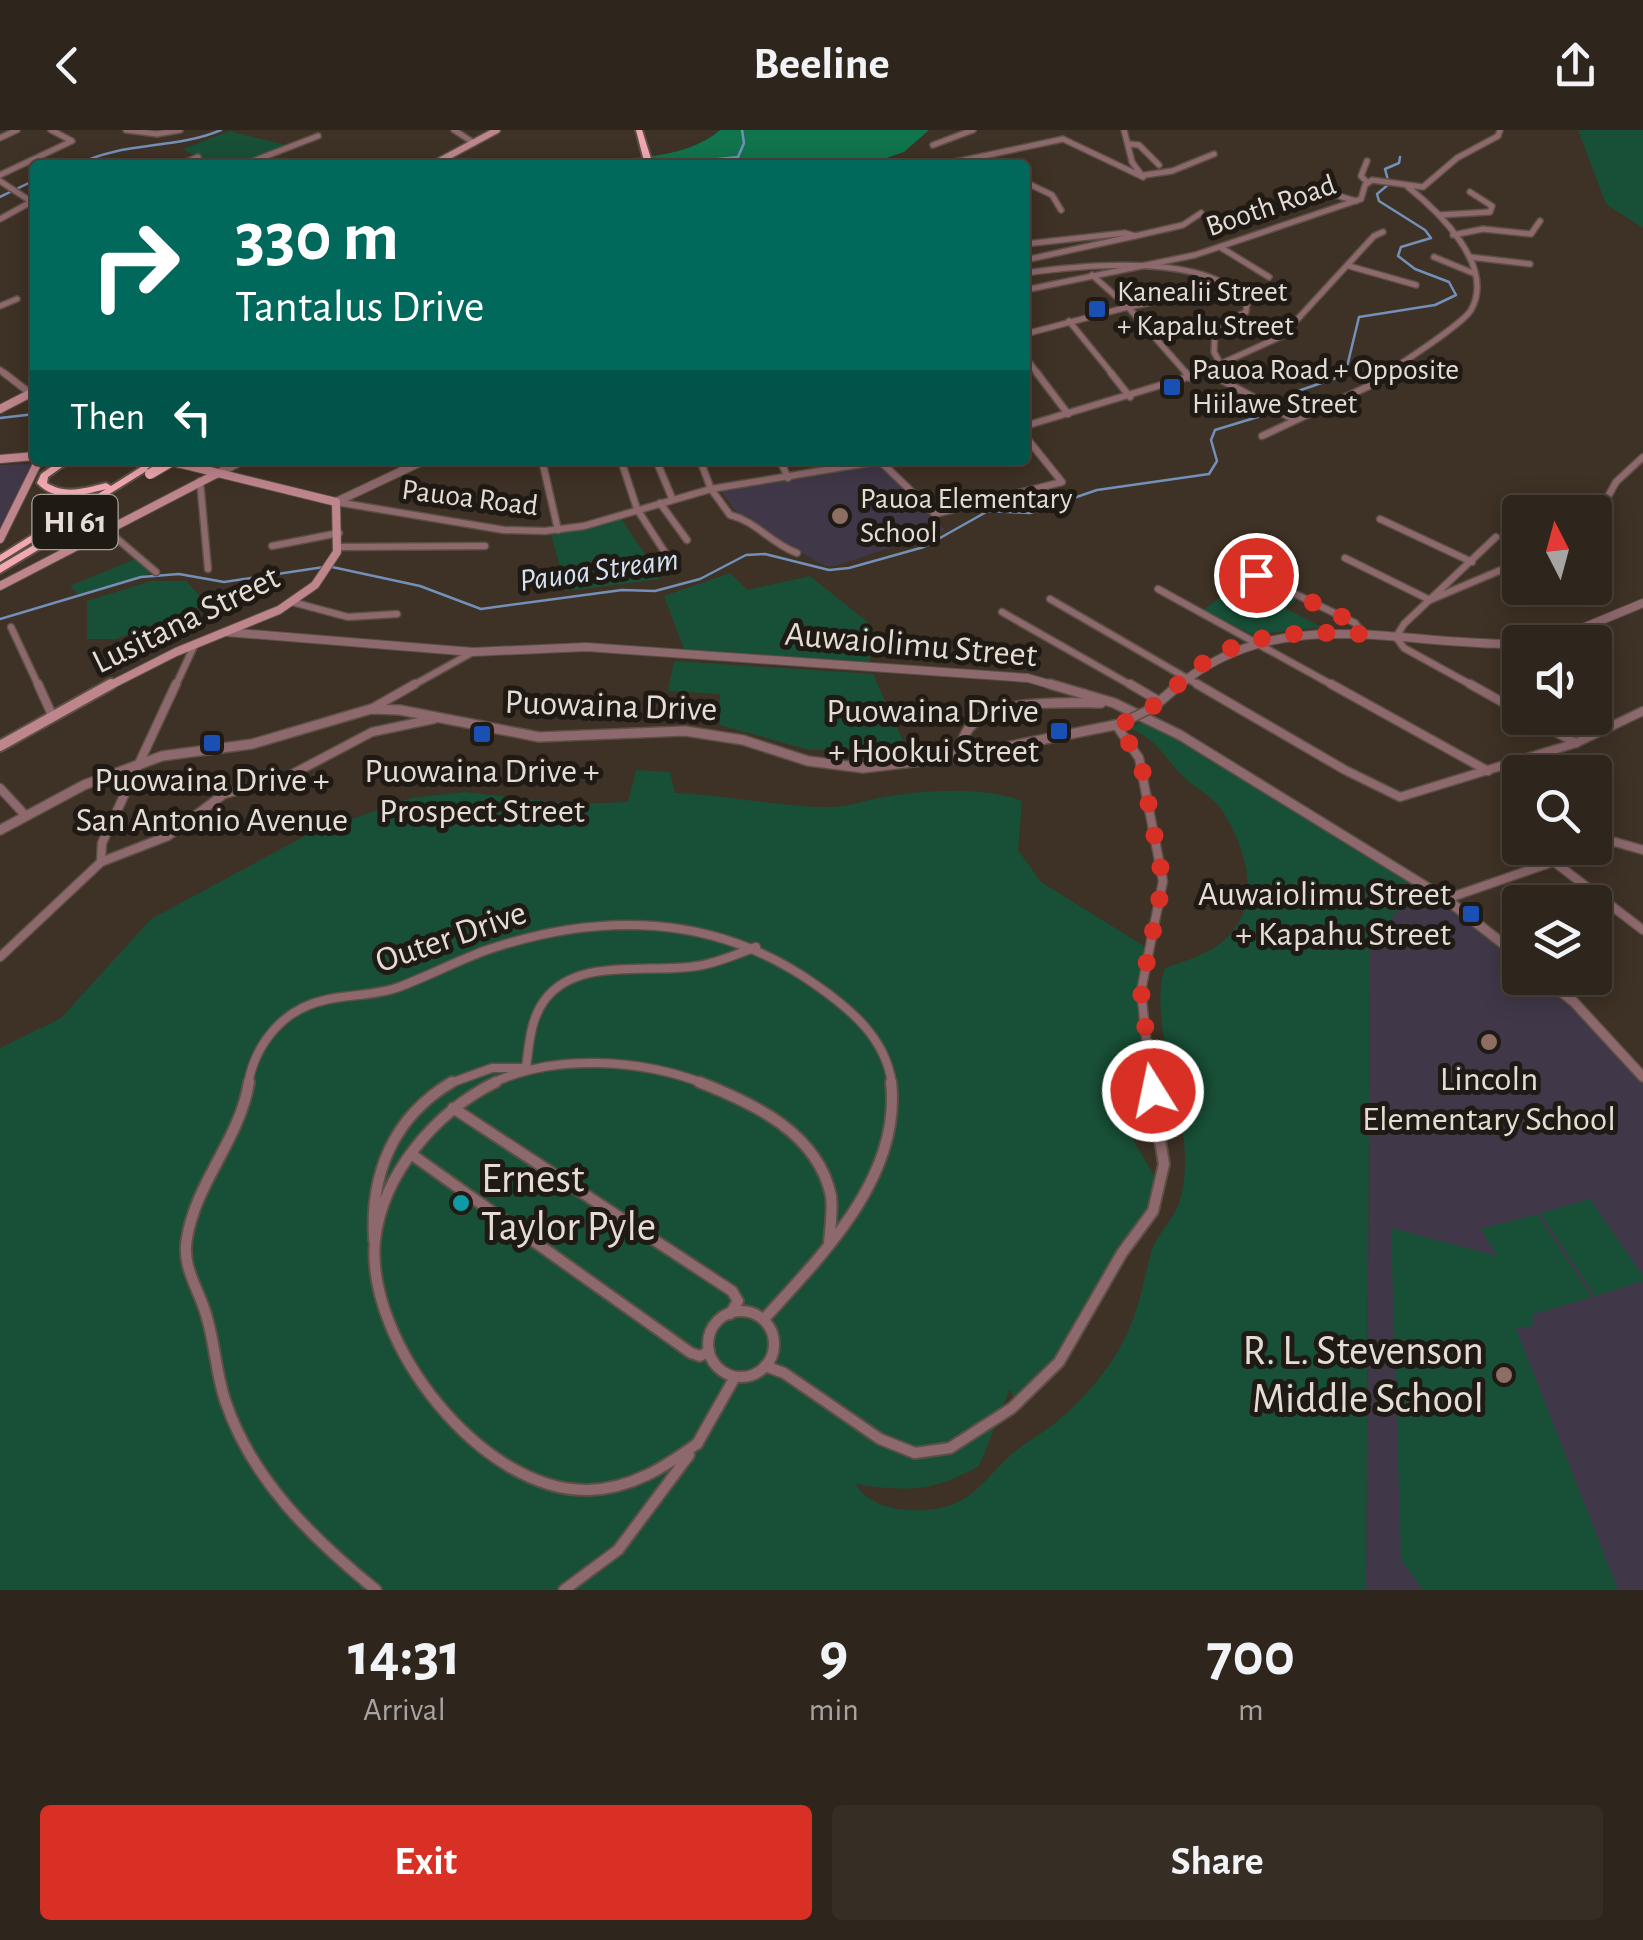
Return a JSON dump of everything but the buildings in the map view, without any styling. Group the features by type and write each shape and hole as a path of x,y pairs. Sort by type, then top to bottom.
{"highway":[{"path":"636,130 652,160"},
{"path":"648,130 653,160"},
{"path":"60,465 44,476 42,483 48,490 65,494 89,492 145,472"},
{"name":"HI 61","path":"0,570 153,465"},
{"name":"HI 61","path":"0,559 145,472 166,465"}],"main road":[{"path":"441,160 497,130"},
{"path":"0,408 30,393"},
{"path":"0,458 30,458"},
{"path":"0,539 34,465"},
{"name":"Pauoa Road","path":"190,465 336,502"},
{"path":"0,586 217,474"},
{"name":"Lusitana Street","path":"0,746 195,644 292,602 328,571 336,558 340,533 336,502"}],"street":[{"path":"0,138 18,130"},
{"path":"35,160 72,141 52,130"},
{"path":"126,130 157,134 180,130"},
{"path":"454,130 474,142"},
{"path":"933,145 973,130"},
{"path":"1124,130 1132,162 1145,176"},
{"path":"1408,187 1426,186 1457,158 1498,136 1500,130"},
{"path":"256,160 318,136"},
{"path":"962,160 1059,138 1074,142 1134,176 1145,176 1172,171 1214,154"},
{"path":"1129,144 1139,145 1160,165"},
{"path":"191,160 198,157"},
{"path":"1366,182 1362,176 1367,162"},
{"path":"30,163 0,178 30,201"},
{"name":"Booth Road","path":"1030,289 1220,247 1356,201 1363,197 1366,182 1390,180 1408,187"},
{"path":"1030,184 1052,195 1061,210"},
{"path":"1308,187 1356,201"},
{"path":"1262,436 1368,386 1470,313 1478,299 1470,257 1439,215 1408,187"},
{"path":"1439,215 1490,212 1492,206 1470,192"},
{"path":"0,219 30,204"},
{"path":"1030,259 1184,225 1201,213"},
{"path":"1453,235 1483,229 1531,234 1540,221"},
{"path":"1030,425 1190,378 1282,336 1374,236 1383,232"},
{"path":"1030,243 1124,233 1135,236"},
{"path":"1220,247 1269,277"},
{"path":"1470,257 1530,264"},
{"path":"1434,258 1473,274"},
{"path":"1165,259 1168,271"},
{"path":"1349,266 1416,285"},
{"path":"1030,273 1118,269 1218,278 1236,287 1247,302 1246,312 1215,326 1214,352 1220,363"},
{"path":"1092,276 1128,306 1190,378"},
{"path":"0,306 17,300"},
{"path":"1030,333 1158,301"},
{"path":"1070,321 1130,397"},
{"path":"1030,364 1068,414"},
{"path":"0,370 30,391"},
{"path":"1205,371 1294,419"},
{"path":"887,465 935,514 1062,482 1030,442"},
{"path":"1609,495 1616,482 1643,457"},
{"path":"217,474 234,465"},
{"path":"336,502 414,465"},
{"path":"543,465 558,530"},
{"path":"623,465 637,510 673,565"},
{"path":"658,465 672,498"},
{"path":"702,465 711,489 730,515 747,519 774,544 797,552"},
{"path":"782,465 788,478"},
{"name":"Pauoa Road","path":"336,502 504,530 558,530 711,489 846,465"},
{"path":"200,481 208,569"},
{"path":"660,503 686,540"},
{"path":"1380,519 1472,562"},
{"path":"108,530 156,572"},
{"path":"272,546 340,533"},
{"path":"1396,637 1496,537"},
{"path":"340,547 485,546"},
{"path":"1345,558 1430,600 1502,570"},
{"path":"1256,575 1355,623 1363,634"},
{"path":"1158,589 1488,771"},
{"path":"1050,599 1392,796 1410,797 1576,743 1643,711"},
{"path":"292,602 348,617 397,614"},
{"path":"1591,625 1643,603"},
{"path":"1002,612 1156,704"},
{"path":"11,626 53,717"},
{"name":"Auwaiolimu Street","path":"223,632 473,652 586,646 1028,678 1114,704 1180,735 1446,900 1502,943"},
{"path":"765,1366 784,1373 880,1439 900,1448 927,1453 960,1444 1012,1408 1059,1362 1122,1253 1153,1211 1164,1164 1144,1037 1141,991 1163,881 1140,758 1118,725 1156,704 1215,656 1256,640 1307,632 1502,643"},
{"path":"1396,637 1404,648 1502,702"},
{"path":"101,862 102,843 195,644"},
{"path":"370,709 473,652"},
{"path":"956,757 974,723 989,716 1043,703 1114,704"},
{"name":"Puowaina Drive","path":"0,830 84,785 142,762 252,744 370,709 400,710 539,737 685,732 743,740 836,766 880,767 956,757 1118,725"},
{"path":"0,957 101,862 168,836 224,794 291,776 372,732 434,719"},
{"path":"1561,735 1576,743"},
{"path":"0,788 25,815"},
{"path":"1612,843 1643,850"},
{"path":"1446,900 1542,865"},
{"path":"1558,865 1643,930"},
{"name":"Outer Drive","path":"376,1590 310,1530 251,1454 225,1401 206,1311 186,1260 190,1226 243,1114 258,1051 286,1018 314,1002 335,996 390,991 454,962 545,933 599,925 664,924 713,931 756,946 853,1012 876,1038 890,1069 892,1114 878,1170 858,1207 828,1248 764,1319"},
{"path":"526,1068 533,1016 550,992 568,980 598,970 697,966 756,946"},
{"path":"1565,995 1643,1077"},
{"path":"698,1443 643,1479 595,1490 550,1486 500,1464 463,1434 414,1368 390,1318 370,1200 374,1175 391,1139 428,1098 466,1076 507,1065 526,1068 599,1061 692,1077 752,1104 795,1135 823,1174 833,1211 828,1248"},
{"path":"374,1240 411,1154 453,1108 526,1068"},
{"path":"453,1108 732,1291 738,1301 730,1314 715,1325 709,1351 718,1368 735,1377 751,1375 765,1366 774,1342 764,1319 748,1312 730,1314"},
{"path":"411,1154 691,1353 700,1356 709,1351"},
{"path":"564,1590 593,1572 630,1536 698,1443 735,1377"}],"shaded area":[{"path":"0,465 31,465 0,529"},
{"name":"Pauoa Elementary School","path":"880,465 945,530 835,566 825,566 779,540 750,517 737,513 721,491"},
{"name":"R. L. Stevenson Middle School","path":"1433,898 1446,899 1502,943 1502,995 1561,995 1643,1077 1643,1590 1366,1590 1370,948 1397,911"}],"green space":[{"path":"720,130 929,130 904,152 881,160 581,160 669,153"},
{"path":"1578,130 1643,130 1643,228 1606,204"},
{"path":"229,131 290,146 256,160 204,160 183,149"},
{"path":"621,518 661,579 567,591 551,535"},
{"path":"140,557 156,572 78,594 70,586"},
{"path":"730,573 747,590 810,576 870,624 870,662 684,649 664,596"},
{"path":"1250,575 1298,599 1285,608 1321,627 1253,635 1203,610"},
{"path":"151,581 186,581 207,604 116,639 87,639 87,601"},
{"path":"674,661 873,674 906,748 809,750 720,725 720,694 668,691"},
{"path":"1145,720 1433,898 1397,911 1370,948 1366,1590 0,1590 0,1048 61,1018 151,919 307,835 411,798 464,792 573,804 628,802 636,770 670,772 675,793 791,805 837,807 936,791 989,793 1022,801 1018,850 1041,882 1149,949 1139,1000 1155,1112 1149,1116 1129,1115 1124,1125 1160,1185 1157,1196 1059,1356 1014,1399 1010,1389 979,1466 947,1481 919,1488 856,1484 875,1502 904,1510 935,1509 967,1497 1016,1451 1063,1416 1106,1369 1130,1326 1156,1241 1181,1196 1184,1142 1163,1032 1162,977 1165,968 1209,951 1234,929 1243,913 1247,878 1238,842 1218,805 1186,779 1155,745 1130,728"},
{"path":"1590,1199 1643,1281 1595,1296 1540,1213"},
{"path":"1537,1214 1592,1297 1534,1314 1534,1326 1516,1328 1618,1590 1423,1590 1401,1560 1391,1228 1497,1256 1481,1229"}],"waterway":[{"path":"88,160 221,130"},
{"path":"710,160 738,157 744,143 742,130"},
{"name":"Pauoa Stream","path":"332,567 420,586 481,609 622,590 655,591 700,579 746,555 765,554 829,570 849,568 924,547 988,511 1030,513 1097,490 1209,474 1217,461 1211,440 1215,430 1284,409 1295,392 1345,375 1359,317 1435,305 1456,295 1449,282 1415,269 1398,256 1401,247 1431,238 1425,230 1379,201 1377,194 1389,184 1385,169 1399,163 1400,157"},
{"path":"0,197 30,182"},
{"path":"0,418 30,415"},
{"name":"Pauoa Stream","path":"0,619 141,577 179,574 224,582 324,567"}],"place":[{"name":"Kanealii Street + Kapalu Street","path":"1097,309"},
{"name":"Pauoa Road + Opposite Hiilawe Street","path":"1172,387"},
{"name":"Pauoa Elementary School","path":"840,516"},
{"name":"Puowaina Drive + Hookui Street","path":"1059,731"},
{"name":"Puowaina Drive + Prospect Street","path":"482,734"},
{"name":"Puowaina Drive + San Antonio Avenue","path":"212,743"},
{"name":"Auwaiolimu Street + Kapahu Street","path":"1471,914"},
{"name":"Lincoln Elementary School","path":"1489,1042"},
{"name":"Ernest Taylor Pyle","path":"461,1203"},
{"name":"R. L. Stevenson Middle School","path":"1504,1375"}],"route":[{"path":"1153,1091 1141,991 1163,881 1140,758 1116,725 1149,711 1196,668 1234,647 1284,634 1363,634 1355,623 1256,575"}]}
